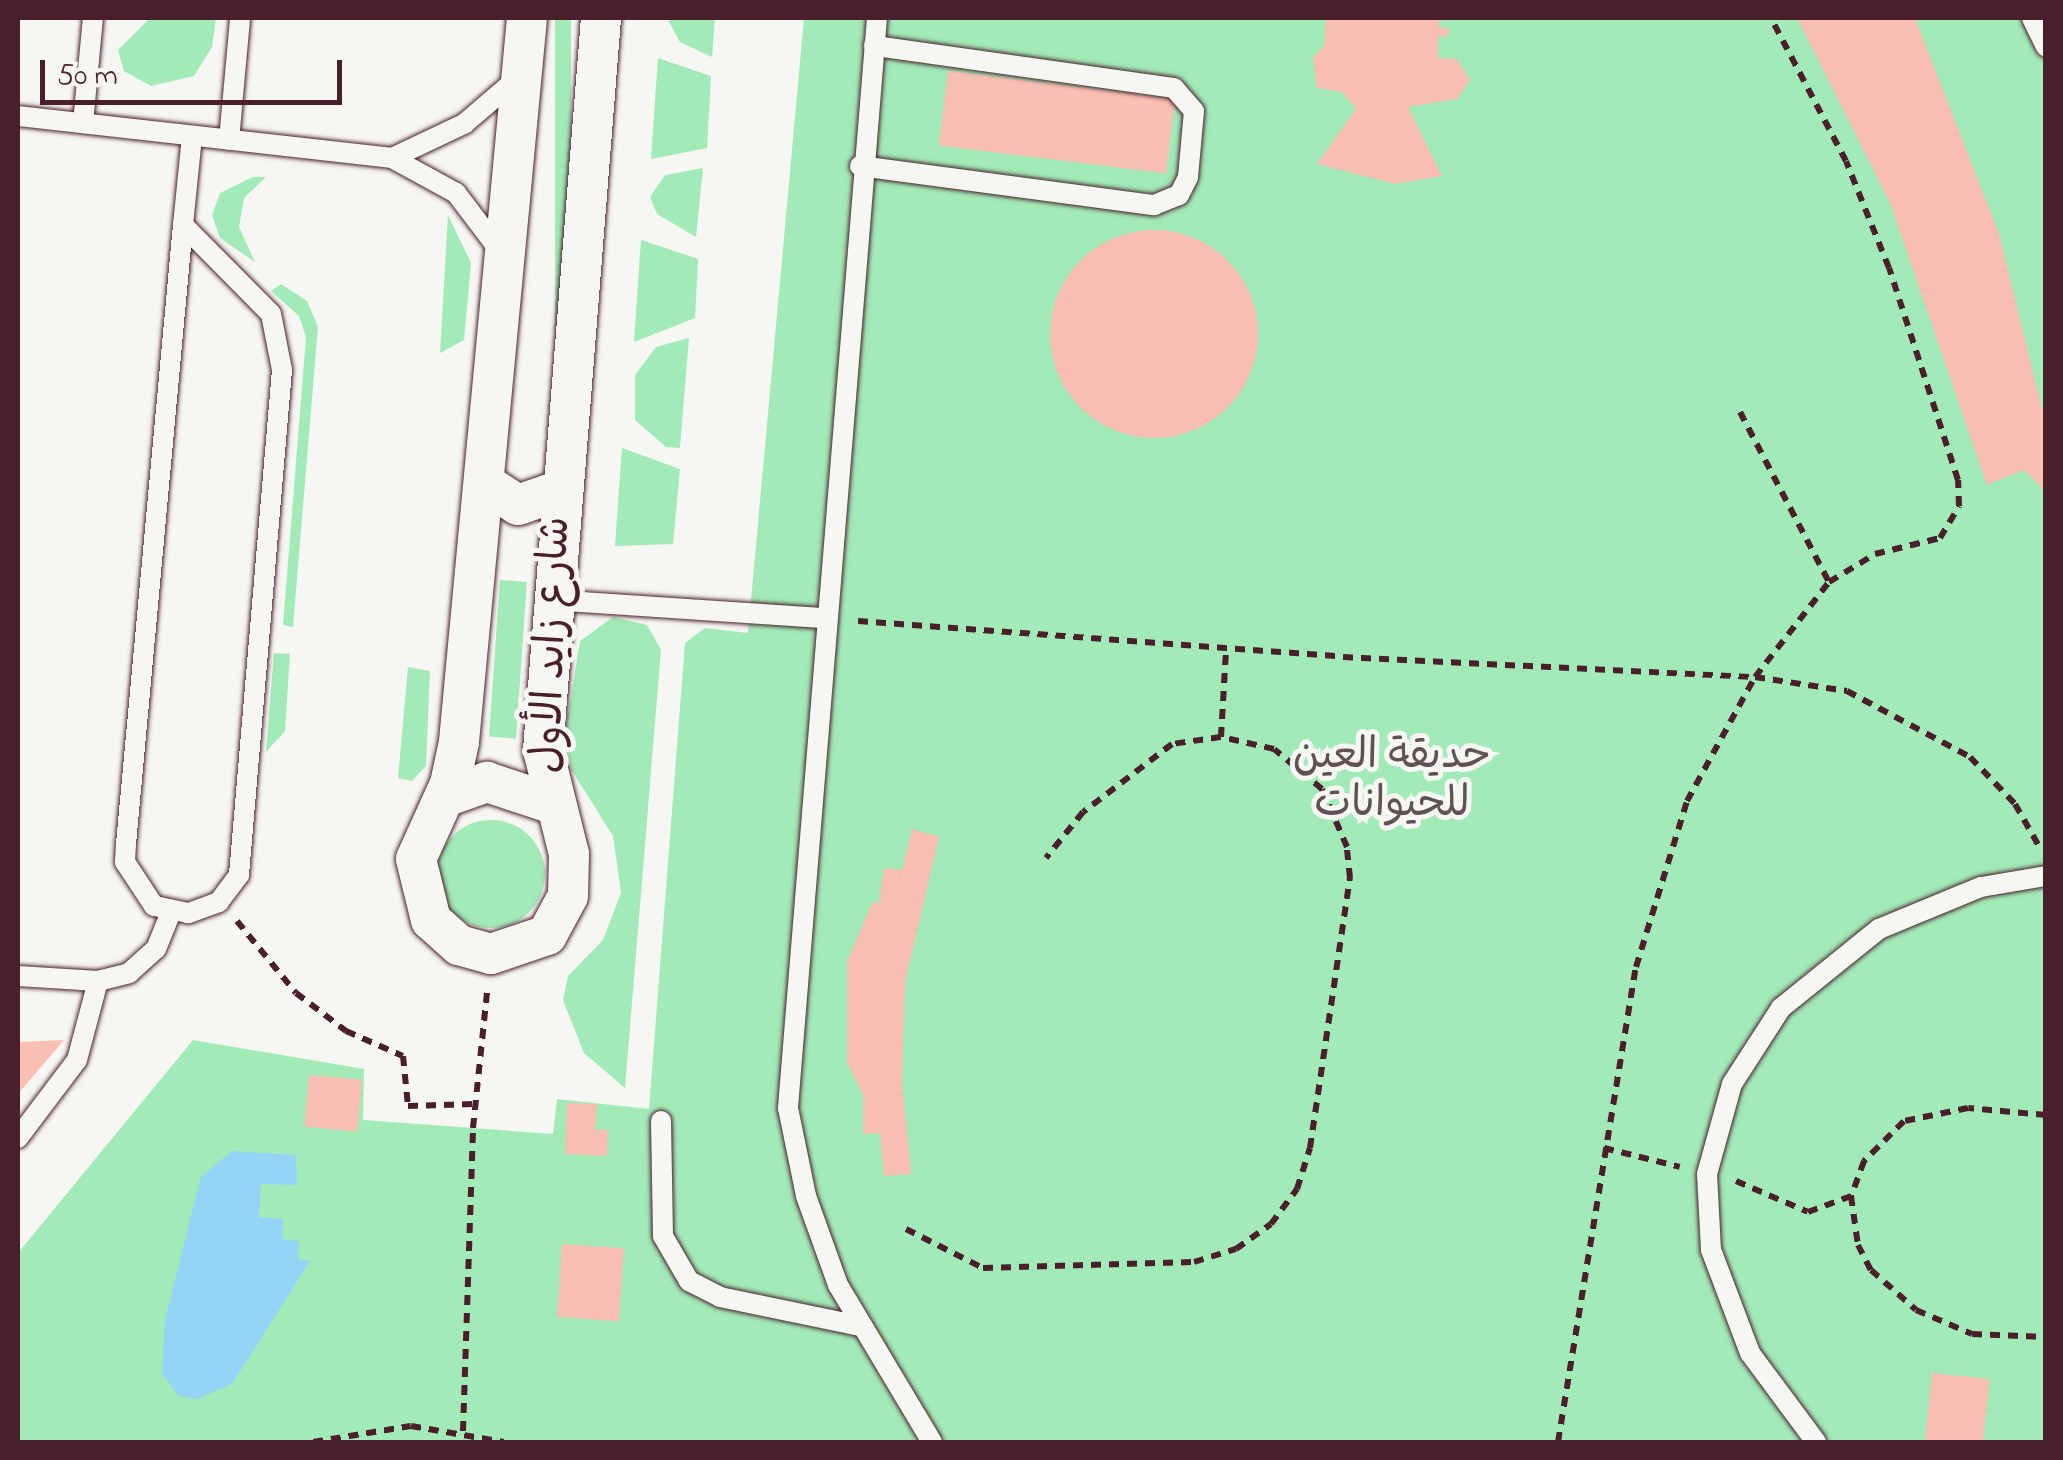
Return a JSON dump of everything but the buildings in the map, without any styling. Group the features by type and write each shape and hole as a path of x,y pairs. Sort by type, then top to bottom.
{"street":[{"name":"شارع زايد الأول","path":"527,18 500,250 484,483 459,742 445,797 418,849 421,901 445,935 491,954 528,947 561,918 569,854 550,803 542,750 558,491 601,18"},
{"path":"484,483 518,505 558,491"},
{"path":"445,797 487,782 550,803"}],"lane":[{"path":"83,123 93,18"},
{"path":"229,140 240,18"},
{"path":"877,18 860,166 823,618 788,1108 820,1241 860,1326 932,1442"},
{"path":"2032,18 2046,47"},
{"path":"860,166 1154,205 1185,187 1192,144 1194,111 1174,88 874,46"},
{"path":"392,158 464,124 522,74"},
{"path":"18,116 392,158 456,193 500,250"},
{"path":"183,225 262,302 282,351 241,858 219,902 171,912 140,894 125,862 183,225 192,136"},
{"path":"550,600 823,618"},
{"path":"1816,1442 1750,1353 1711,1250 1707,1174 1732,1084 1781,1008 1879,929 1981,886 2046,876"},
{"path":"18,976 98,981 142,964 171,912"},
{"path":"18,1138 77,1060 98,981"},
{"path":"662,1121 664,1236 689,1281 720,1297 860,1326"}],"path":[{"path":"1558,1442 1650,906 1687,802 1755,677 1830,582 1875,554 1940,538 1957,517 1960,493 1889,268 1846,161 1771,18"},
{"path":"1740,412 1830,582"},
{"path":"823,618 1226,650 1755,677 1847,691 1930,730 1994,779 2046,862"},
{"path":"1221,737 1226,650"},
{"path":"906,1229 984,1268 1194,1262 1236,1249 1270,1224 1296,1189 1313,1130 1350,878 1347,846 1338,816 1300,766 1274,749 1221,737 1172,744 1083,812 1046,858"},
{"path":"219,902 296,993 346,1031 403,1056 408,1106 475,1104"},
{"path":"463,1431 475,1104 491,954"},
{"path":"2046,1115 1968,1108 1904,1121 1864,1161 1852,1196 1858,1245 1890,1292 1972,1334 2046,1337"},
{"path":"314,1442 376,1428 463,1431 504,1442"}],"green space":[{"path":"150,18 216,18 212,47 194,76 151,86 124,71 118,50"},
{"path":"555,18 571,18 571,437 555,437"},
{"path":"667,18 715,18 712,57 680,42"},
{"name":"حديقة العين للحيوانات","path":"804,18 2045,18 2045,1442 18,1442 18,1253 193,1040 364,1069 363,1120 553,1134 557,1099 649,1109 685,643 705,628 748,633"},
{"path":"658,58 711,76 707,148 651,159"},
{"path":"703,168 696,237 657,214 650,197 665,175"},
{"path":"253,177 266,177 244,198 239,227 255,262 220,238 212,215 220,193"},
{"path":"448,215 471,263 464,340 440,353"},
{"path":"641,240 698,259 695,318 634,342"},
{"path":"281,284 307,301 318,327 293,627 283,625 306,337 299,316 271,291"},
{"path":"689,338 680,448 666,447 635,420 635,375 656,347"},
{"path":"622,448 680,469 673,544 615,546"},
{"path":"500,580 527,582 516,739 489,737"},
{"path":"613,617 647,625 661,650 625,1088 584,1053 563,1000 568,976 603,940 621,893 613,836 571,769 565,733 580,641"},
{"path":"274,653 290,654 285,731 266,752"},
{"path":"408,667 430,671 426,766 412,781 398,778"},
{"path":"491,820 521,829 529,836 536,844 545,874 536,904 529,912 521,919 491,928 461,919 453,912 446,904 437,874 446,844 453,836 461,829"}],"water":[{"path":"232,1151 296,1155 297,1185 261,1184 259,1217 283,1219 282,1239 299,1241 298,1259 310,1261 232,1384 197,1399 179,1396 162,1374 165,1319 201,1177"}]}
